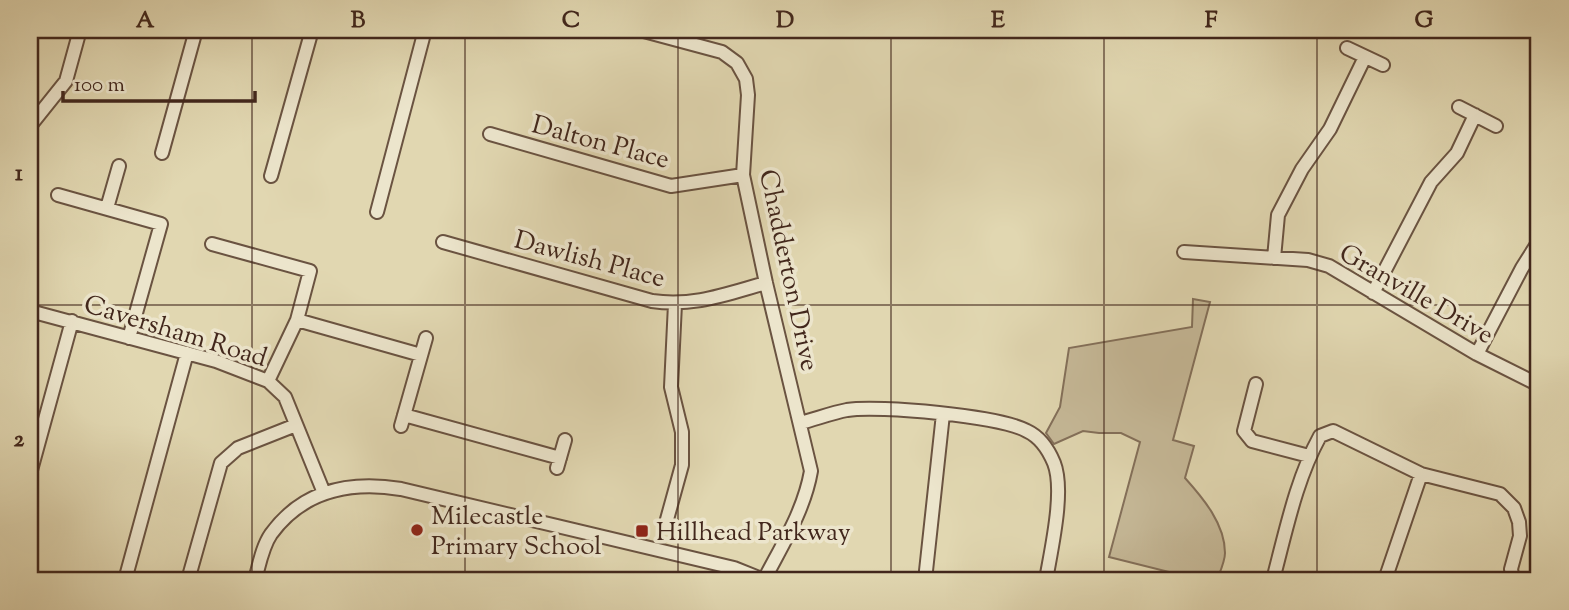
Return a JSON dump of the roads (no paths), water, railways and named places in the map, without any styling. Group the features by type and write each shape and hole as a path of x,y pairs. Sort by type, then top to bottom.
{"street":[{"path":"30,126 66,81 80,30"},
{"path":"162,153 196,30"},
{"path":"271,176 312,30"},
{"path":"377,212 425,30"},
{"name":"Chadderton Drive","path":"640,30 722,52 737,63 746,79 748,95 743,176 811,471 807,493 795,521 764,580"},
{"path":"1347,48 1383,65"},
{"path":"1274,258 1278,215 1302,169 1330,129 1366,57"},
{"path":"1459,107 1496,126"},
{"path":"1373,293 1431,182 1457,153 1475,115"},
{"name":"Dalton Place","path":"490,134 671,186 743,176"},
{"path":"107,208 119,166"},
{"path":"58,195 161,223 129,338"},
{"path":"1477,354 1539,241"},
{"name":"Dawlish Place","path":"443,242 652,301 675,304 701,302 766,283"},
{"path":"212,244 310,271 297,320 268,381"},
{"name":"Granville Drive","path":"1184,252 1308,260 1329,266 1477,354 1539,386"},
{"path":"666,523 682,465 682,432 671,387 675,304"},
{"name":"Caversham Road","path":"30,311 216,361 268,381 285,397 324,493"},
{"path":"297,320 421,355"},
{"path":"30,474 72,321"},
{"path":"426,338 403,420 558,463 565,440"},
{"path":"125,580 187,354"},
{"path":"1256,383 1244,431 1252,441 1309,456"},
{"path":"800,423 848,410 877,409 997,421 1028,431 1046,447 1055,466 1058,486 1055,529 1046,580"},
{"path":"925,580 943,414"},
{"path":"188,580 221,463 238,448 296,425"},
{"path":"1276,580 1275,572 1292,507 1309,456 1320,436 1333,431 1421,474 1500,494 1514,508 1520,536 1511,569 1513,580"},
{"path":"1387,580 1421,474"},
{"path":"255,580 270,535 302,505 324,493 347,486 374,485 401,489 734,568 764,580"}],"place":[{"name":"Milecastle Primary School","path":"417,530"},
{"name":"Hillhead Parkway","path":"642,531"}]}
